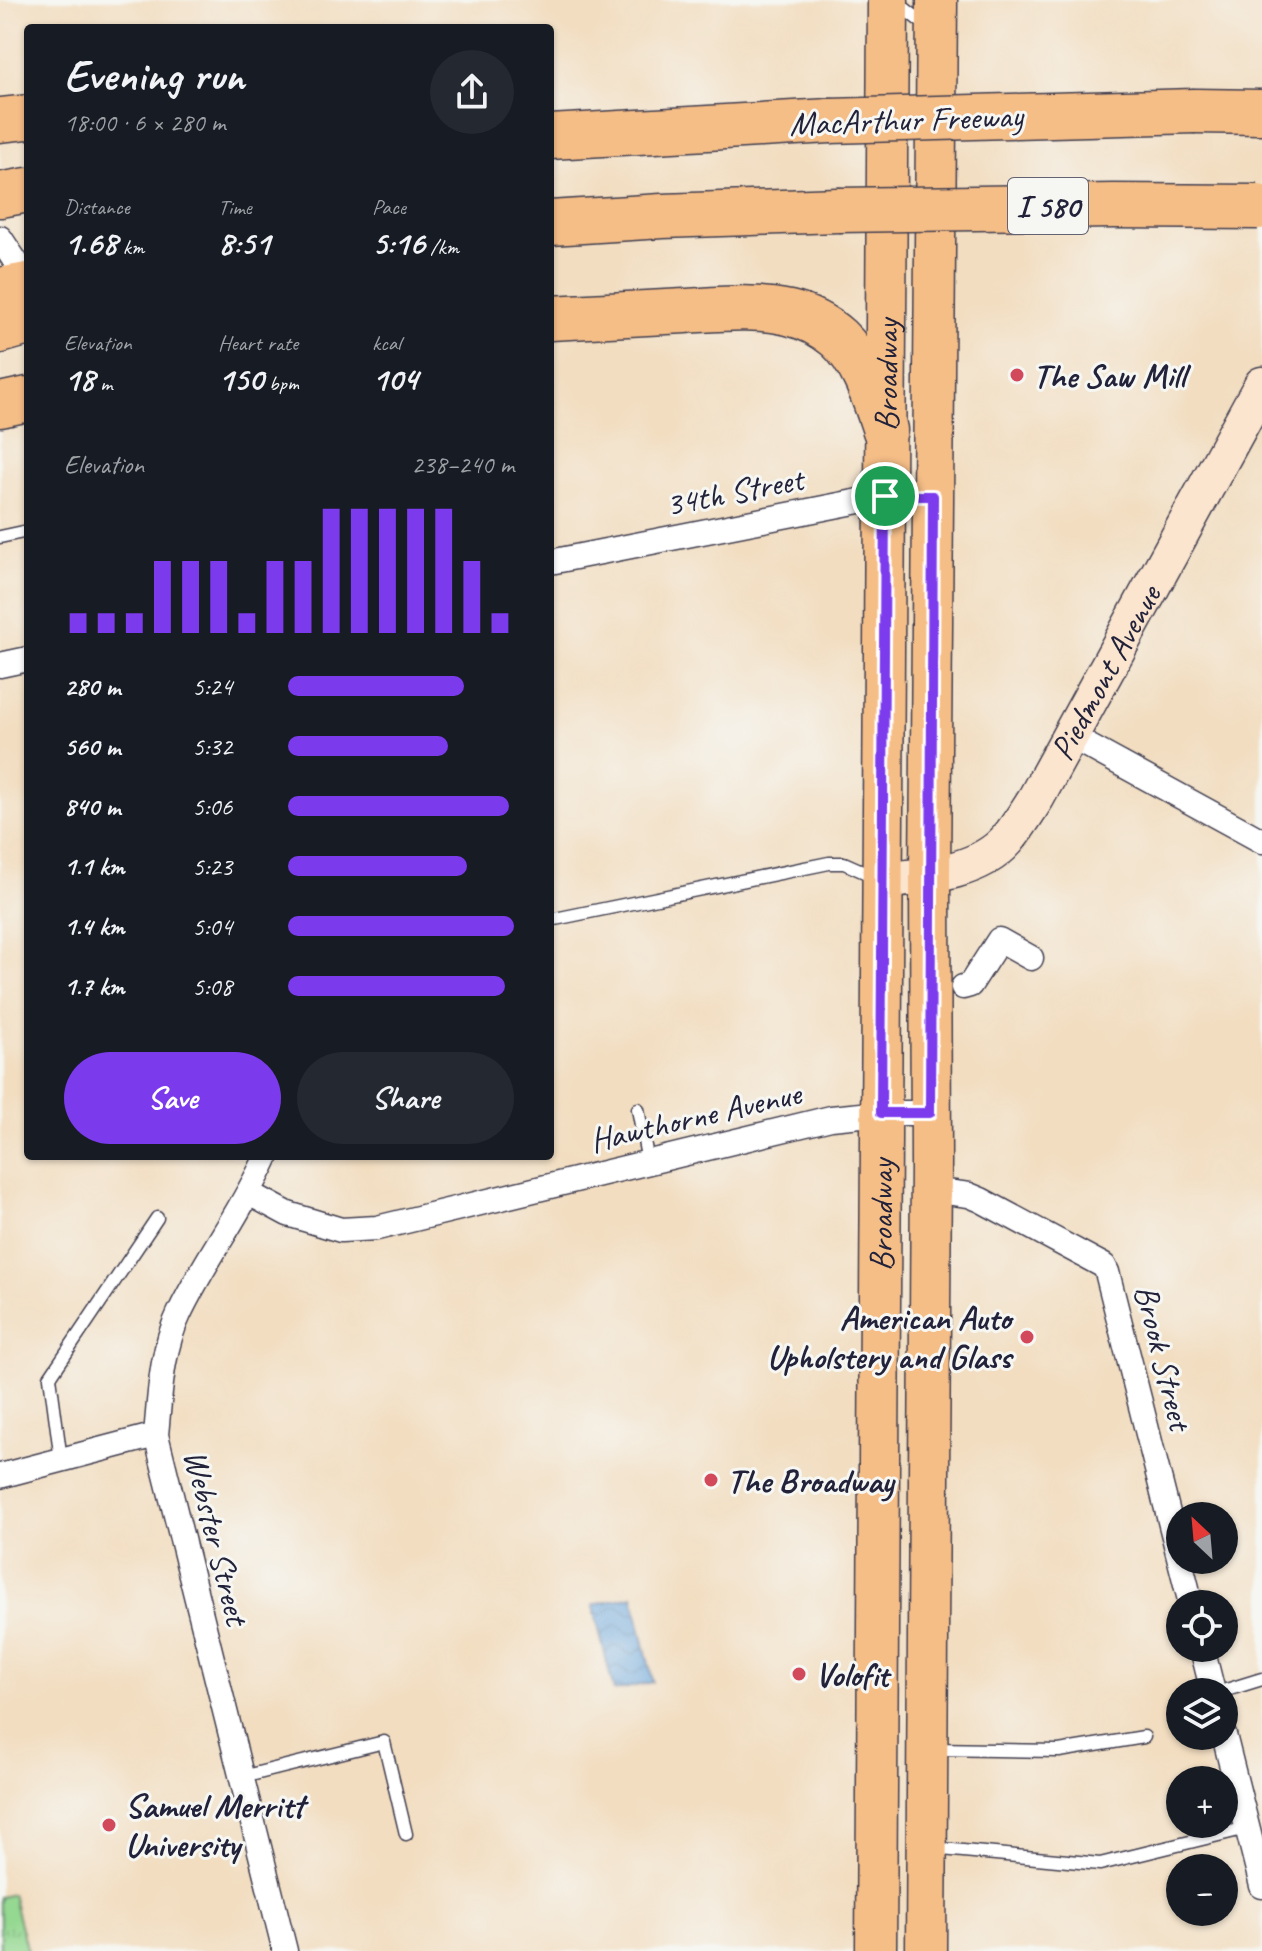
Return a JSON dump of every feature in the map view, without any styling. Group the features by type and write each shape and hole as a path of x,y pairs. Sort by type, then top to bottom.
{"highway":[{"name":"MacArthur Freeway","path":"554,137 830,121 1164,111 1262,112"},
{"path":"0,120 24,117"},
{"path":"0,195 24,191"},
{"name":"I 580","path":"554,223 838,210 1261,207"},
{"path":"0,290 24,284"},
{"path":"554,318 731,308 764,308 791,313 816,322 838,338 869,385 885,430"},
{"path":"0,331 24,324"},
{"path":"0,405 24,400"}],"main road":[{"name":"Broadway","path":"876,1951 885,430 891,0"},
{"name":"Broadway","path":"926,1951 937,17"}],"street":[{"path":"0,238 24,277"},
{"name":"Piedmont Avenue","path":"883,881 930,876 975,862 1006,841 1036,798 1262,385"},
{"name":"34th Street","path":"554,561 885,496 933,496"},
{"path":"0,665 24,660"},
{"path":"1070,736 1262,841"},
{"path":"963,987 970,985 999,940 1031,958"},
{"name":"Hawthorne Avenue","path":"249,1193 288,1214 341,1230 377,1228 831,1118 881,1113 930,1113"},
{"name":"Webster Street","path":"265,1160 178,1316 161,1374 156,1435 285,1951"},
{"name":"Brook Street","path":"931,1190 969,1195 981,1200 1104,1266 1187,1590"},
{"path":"0,1476 156,1435"},
{"path":"1228,1750 1262,1886"}],"lane":[{"path":"891,0 937,17"},
{"path":"0,537 24,532"},
{"path":"554,919 829,863 844,863 883,881"},
{"path":"638,1109 648,1162"},
{"path":"61,1460 50,1377 157,1218"},
{"path":"1238,1686 1262,1679"},
{"path":"928,1749 1059,1751 1144,1737"},
{"path":"242,1777 384,1742 406,1834"},
{"path":"928,1848 1100,1864 1247,1828"}],"green space":[{"path":"12,1894 27,1951 0,1951 0,1897"}],"water":[{"path":"633,1596 653,1682 614,1691 593,1605"}],"place":[{"name":"The Saw Mill","path":"1017,375"},
{"name":"American Auto Upholstery and Glass","path":"1027,1337"},
{"name":"The Broadway","path":"711,1480"},
{"name":"Volofit","path":"799,1674"},
{"name":"Samuel Merritt University","path":"109,1825"}],"route":[{"path":"885,496 933,496 930,1113 881,1113 885,496"}]}
